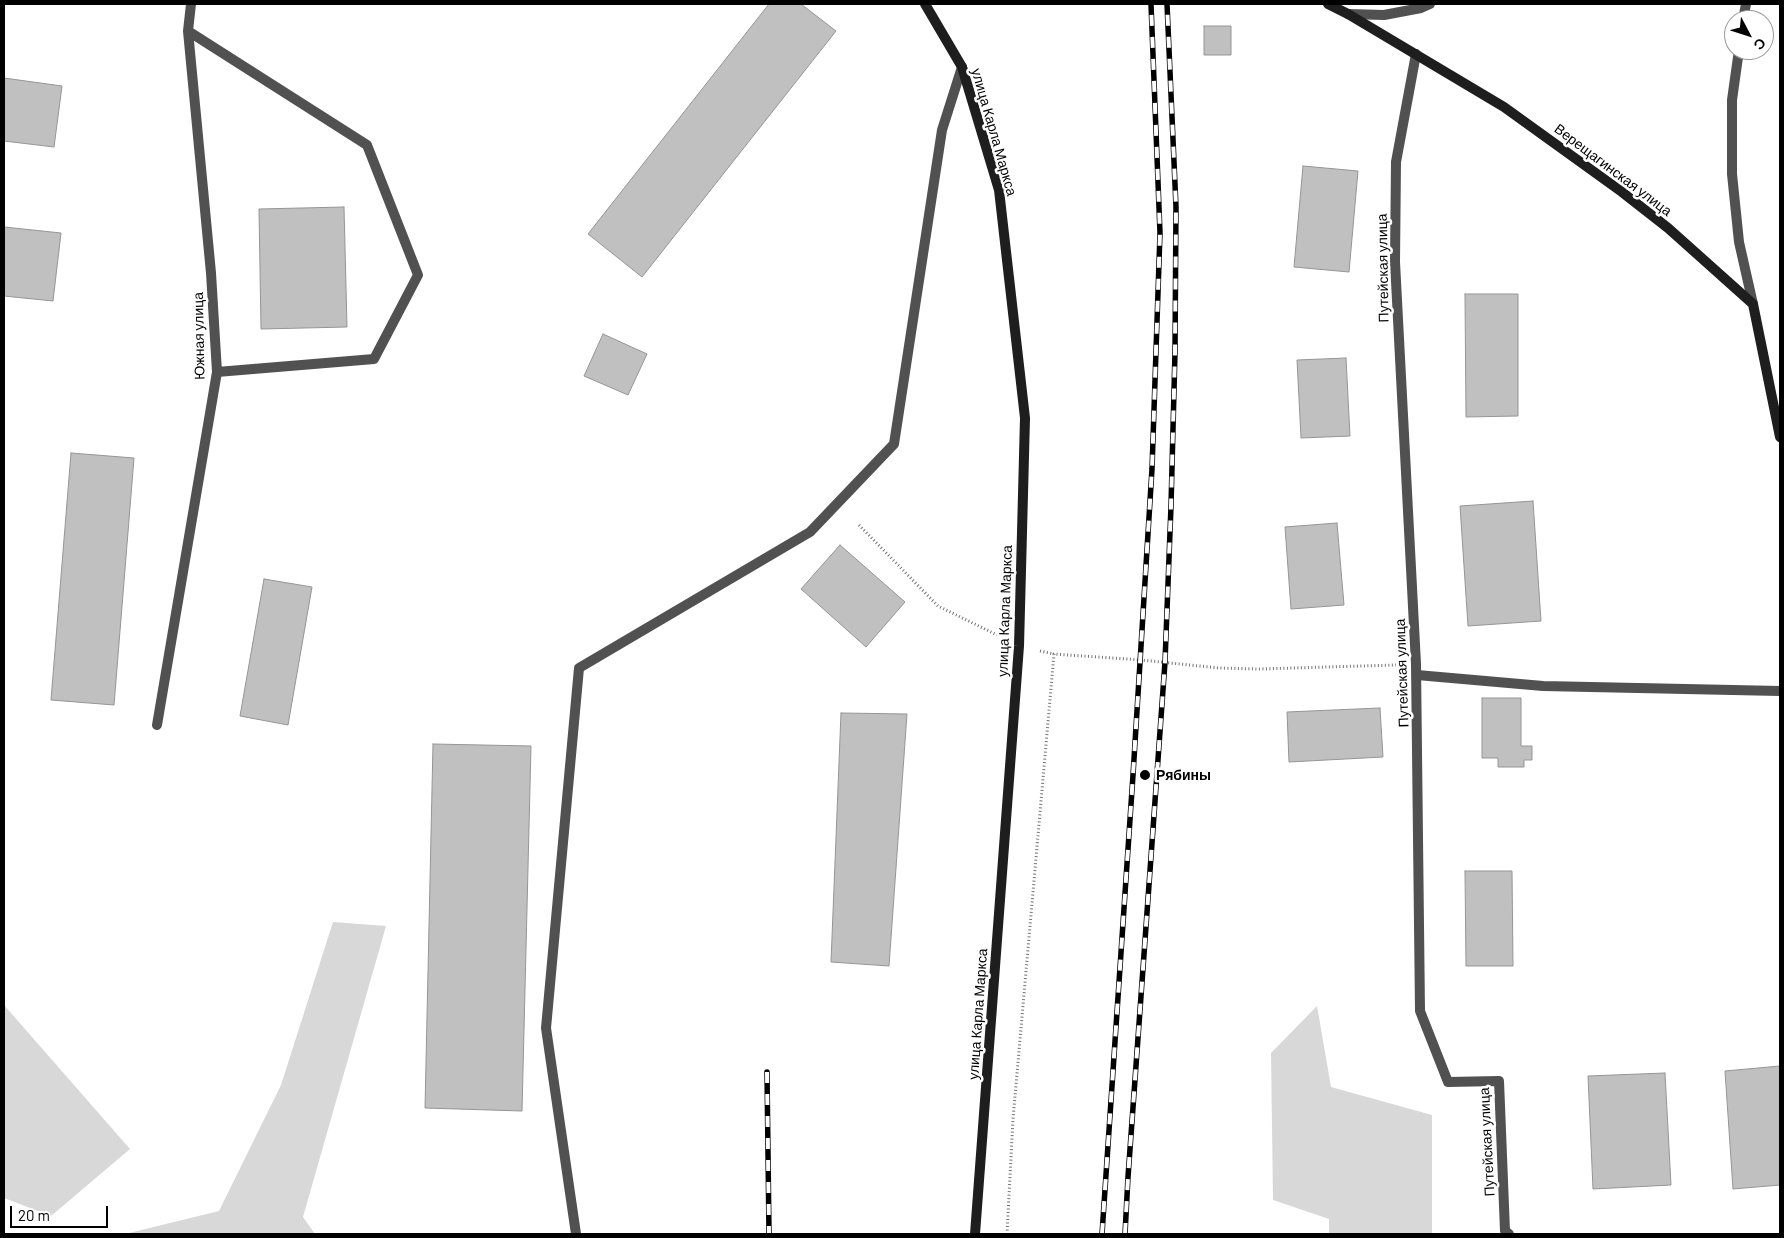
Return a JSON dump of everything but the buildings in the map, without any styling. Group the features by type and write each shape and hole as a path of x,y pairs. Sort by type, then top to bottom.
{"main road":[{"name":"улица Карла Маркса","path":"925,4 962,67 999,190 1025,418 1019,646 975,1234"},
{"name":"Верещагинская улица","path":"1328,4 1504,107 1622,192 1668,228 1753,304"},
{"path":"1753,304 1780,437"}],"street":[{"name":"Южная улица","path":"157,725 216,372 211,273 188,31 191,4"},
{"path":"1348,14 1384,15 1420,8 1430,4"},
{"path":"188,31 367,145 418,275 374,358 216,372"},
{"name":"Путейская улица","path":"1416,54 1396,162 1395,262 1416,669 1420,1011 1448,1082 1499,1081 1505,1231 1509,1234"},
{"path":"1738,60 1732,100 1732,174 1739,242 1753,304"},
{"path":"576,1234 546,1028 579,668 810,532 894,444 942,130 962,67"},
{"path":"1416,669 1544,686 1780,690"}],"path":[{"path":"859,525 938,606 1019,646 1054,654 1220,668 1416,669"},
{"path":"1007,1234 1014,1119 1054,654"}],"shaded area":[{"path":"333,922 386,926 303,1217 315,1234 125,1234 219,1211 281,1085"},
{"path":"4,1005 130,1149 51,1216 4,1198"},
{"path":"1317,1006 1331,1087 1432,1115 1432,1234 1329,1234 1329,1219 1273,1200 1271,1053"}],"railway":[{"path":"1102,1234 1152,469 1160,233 1151,4"},
{"path":"1125,1234 1165,662 1171,506 1176,207 1167,4"},
{"path":"767,1072 769,1234"}],"place":[{"name":"Рябины","path":"1145,775"}]}
